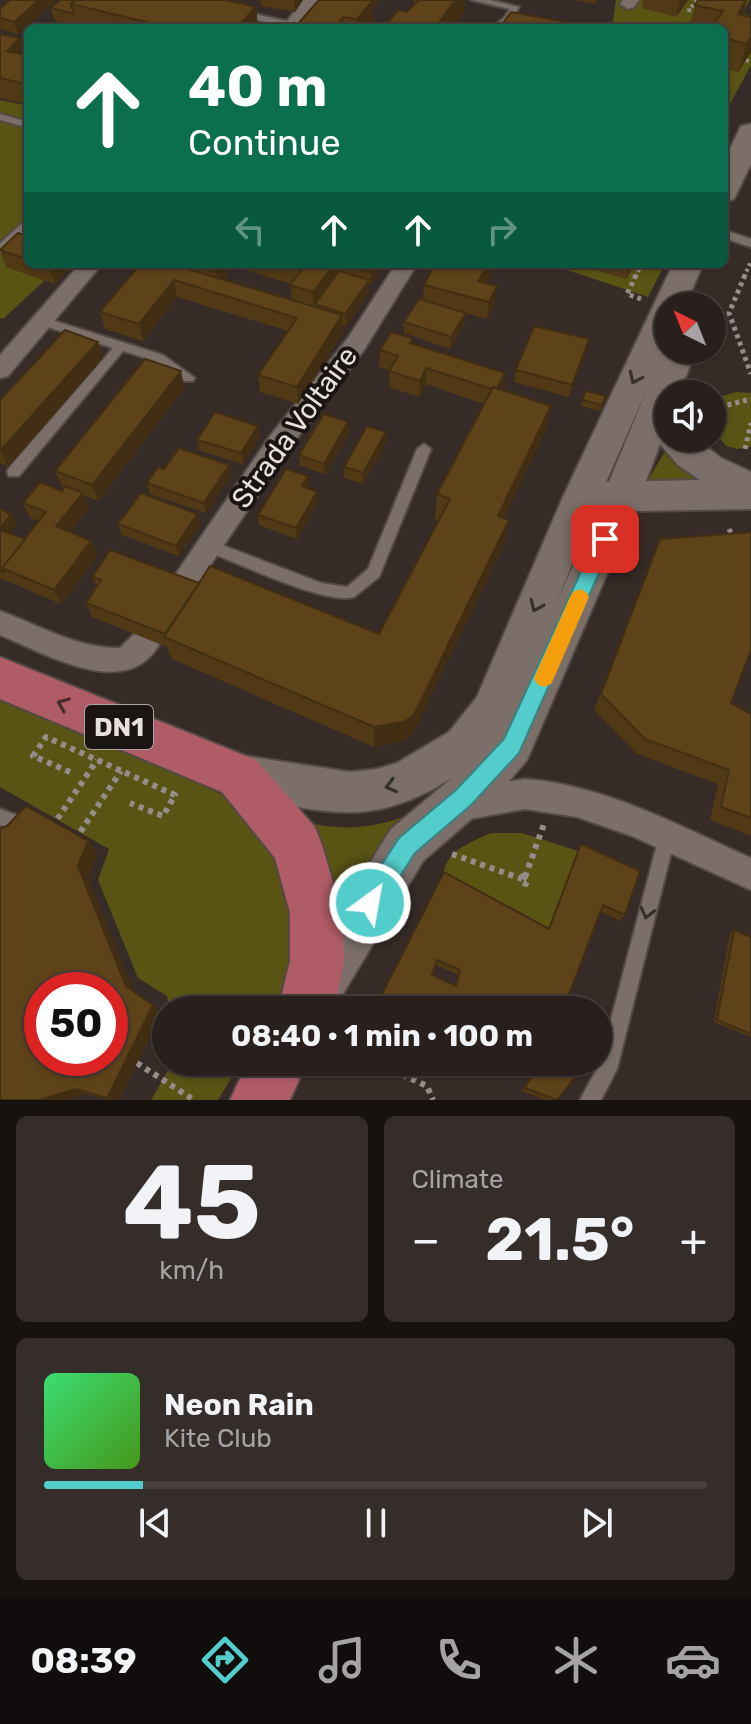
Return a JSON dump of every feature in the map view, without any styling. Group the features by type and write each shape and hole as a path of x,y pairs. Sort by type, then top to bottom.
{"main road":[{"path":"729,177 751,132"},
{"path":"671,292 686,268"},
{"path":"701,292 710,268"},
{"path":"315,996 442,788 464,746 492,710 654,326"},
{"path":"239,776 350,793 407,782 442,788 503,756 512,746 534,701 674,370"},
{"path":"686,452 712,471 751,487"},
{"path":"581,497 751,494"},
{"name":"DN1","path":"0,678 239,776 297,845 316,913 317,961 309,996"},
{"path":"259,1100 272,1076"}],"street":[{"path":"293,24 312,0"},
{"path":"0,370 88,268"},
{"name":"Strada Voltaire","path":"180,589 279,443 356,344 404,268"},
{"path":"0,623 104,660 128,658 140,651 148,639"},
{"path":"442,788 548,796 590,806 751,874"}],"lane":[{"path":"475,0 517,4 502,24"},
{"path":"234,13 279,24"},
{"path":"0,117 24,124"},
{"path":"0,249 24,226"},
{"path":"728,235 751,243"},
{"path":"42,321 159,358 189,378"},
{"path":"14,472 121,346"},
{"path":"209,546 320,589 349,593 374,573 424,449"},
{"path":"590,1100 608,1069 667,837"}],"path":[{"path":"697,0 689,10 704,14"},
{"path":"684,5 691,7"},
{"path":"751,261 729,313 751,374"},
{"path":"640,268 627,294 654,302"},
{"path":"726,405 751,399"},
{"path":"745,449 751,423"},
{"path":"729,529 735,541"},
{"path":"70,772 33,756 46,737 175,795 163,816 130,803"},
{"path":"52,828 97,760"},
{"path":"74,840 121,771"},
{"path":"453,854 524,878 543,825 548,796"},
{"path":"137,1063 194,1100"},
{"path":"405,1076 427,1086 433,1100"}],"shaded area":[{"path":"616,0 750,0 742,13 751,16 751,47 739,26 728,24 613,24"},
{"path":"751,52 751,65 728,108 728,69 738,72"},
{"path":"0,100 24,105 24,254 7,267 45,280 3,319 0,318"},
{"path":"561,268 663,268 648,297"},
{"path":"751,393 751,447 737,449 726,446 726,395"},
{"path":"665,452 680,452 707,478 648,480"},
{"path":"0,695 243,804 286,869 298,952 278,996 167,996 138,978 98,880 109,849 0,787"},
{"path":"410,814 337,918 304,822 331,827 358,827 384,823"},
{"path":"491,833 522,833 578,851 546,935 443,878 448,861 459,849"},
{"path":"165,1076 233,1076 218,1100 151,1100"}],"building":[{"path":"10,0 39,0 14,22 0,18 0,9"},
{"path":"60,0 76,0 71,4 74,14 51,8"},
{"path":"76,0 227,0 256,7 240,24 154,24 71,4"},
{"path":"319,0 373,1 357,19 343,17 338,24 298,24"},
{"path":"419,0 455,0 438,24 387,24 398,10 407,12"},
{"path":"698,0 746,0 738,14 751,17 751,38 747,44 728,39 728,24 714,24 723,11 695,5"},
{"path":"511,12 577,24 502,24"},
{"path":"0,34 20,38 7,51 24,54 24,84 0,78"},
{"path":"18,233 24,235 24,259 0,250"},
{"path":"137,268 184,268 342,315 297,387 258,375 297,318 174,280 139,324 100,312"},
{"path":"292,268 331,268 313,292 290,285 301,271"},
{"path":"433,268 486,268 478,281 497,286 489,302 424,285"},
{"path":"339,271 369,280 345,314 315,304"},
{"path":"419,299 466,313 451,337 404,322"},
{"path":"534,326 589,339 572,385 516,370"},
{"path":"65,330 98,342 0,451 0,400"},
{"path":"391,332 413,339 410,343 505,373 497,388 492,389 426,368 420,381 389,371 398,356 380,350"},
{"path":"145,359 181,371 92,485 55,471"},
{"path":"493,387 551,406 498,516 509,520 414,715 404,722 374,727 164,637 210,566 379,634 450,499 437,494"},
{"path":"586,391 606,396 602,405 582,400"},
{"path":"215,412 258,426 241,453 197,440"},
{"path":"324,414 348,422 324,464 299,455"},
{"path":"367,426 386,432 363,473 344,467"},
{"path":"179,448 229,465 204,503 147,483 158,467 164,469"},
{"path":"286,469 308,476 302,486 317,492 296,528 258,515"},
{"path":"40,482 62,491 65,486 83,493 56,526 91,541 54,590 2,568 46,512 23,503"},
{"path":"141,493 197,514 176,546 118,524"},
{"path":"0,509 11,514 0,528"},
{"path":"0,530 25,539 2,568 4,572 0,571"},
{"path":"751,532 751,650 731,703 751,714 751,818 721,807 729,770 645,739 601,694 660,539"},
{"path":"110,550 199,583 165,634 86,603 101,580 92,577"},
{"path":"26,806 88,841 78,866 120,972 24,972 24,1076 118,1076 107,1098 75,1089 41,1100 0,1100 0,828 7,826"},
{"path":"581,844 640,871 625,915 603,905 568,996 381,996 444,872 549,929","holes":["437,960 460,970 456,986 432,975"]},
{"path":"734,930 751,937 751,1034 717,1020"},
{"path":"128,987 152,1007 128,1056"},
{"path":"532,1076 576,1076 557,1100 525,1088"}],"slow traffic":[{"path":"544,678 580,597"}],"route":[{"path":"370,903 407,845 464,798 512,746 605,539"}]}
